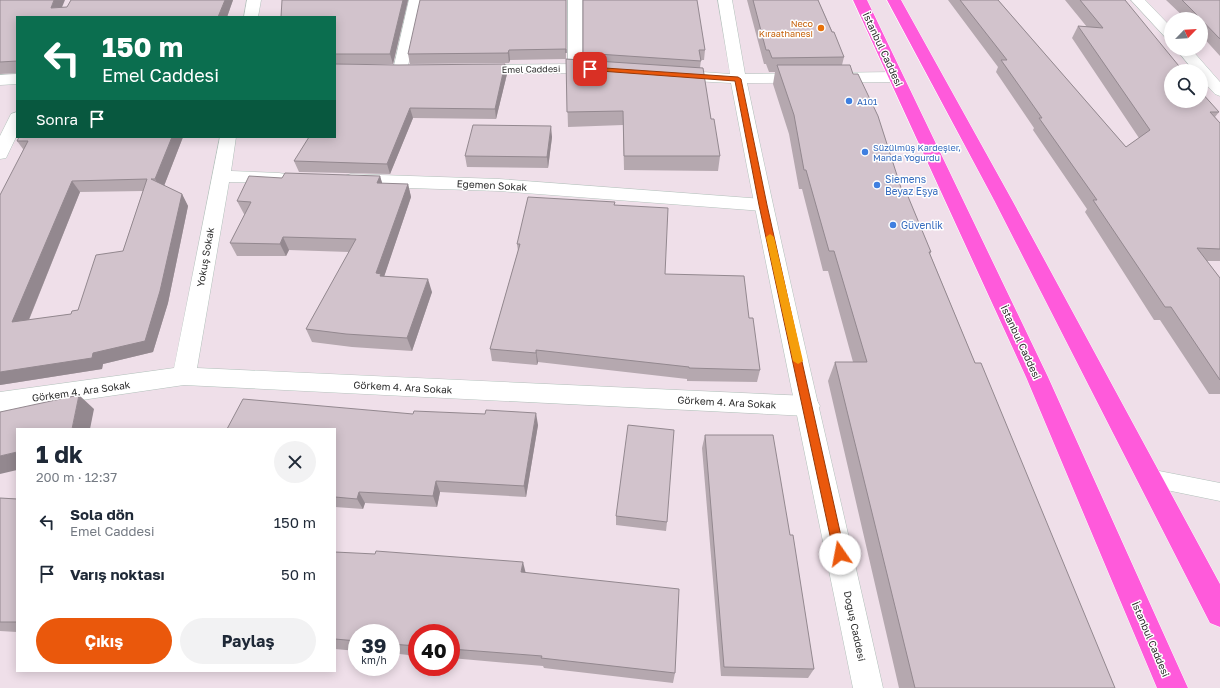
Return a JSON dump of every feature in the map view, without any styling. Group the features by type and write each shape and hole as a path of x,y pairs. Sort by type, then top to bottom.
{"highway":[{"name":"İstanbul Caddesi","path":"860,0 1037,377 1173,688"},
{"path":"894,0 974,146 1220,613"}],"street":[{"path":"251,16 254,0"},
{"path":"416,0 393,70 416,70"},
{"path":"575,0 575,68"},
{"name":"Doğuş Caddesi","path":"725,0 738,79 763,205 808,406 868,688"},
{"path":"1138,0 1164,28"},
{"path":"1189,56 1220,91"},
{"name":"Emel Caddesi","path":"463,70 575,68 614,71"},
{"path":"660,74 738,79 895,77"},
{"path":"0,80 16,79"},
{"path":"0,154 16,119"},
{"name":"Yokuş Sokak","path":"184,376 228,138"},
{"path":"220,176 299,179"},
{"name":"Egemen Sokak","path":"331,180 499,185 763,205"},
{"name":"Görkem 4. Ara Sokak","path":"0,402 184,376 808,406"}],"lane":[{"path":"1149,478 1220,492"}],"building":[{"path":"0,0 54,0 51,8 67,7 71,0 225,0 218,16 16,16 16,61 0,62"},
{"path":"282,0 403,0 390,54 336,54 336,16 281,16"},
{"path":"420,0 566,0 566,49 509,50 508,53 408,54"},
{"path":"583,0 697,0 705,50 699,50 701,61 583,53"},
{"path":"753,0 818,0 832,32 834,32 844,57 772,58 769,50 766,50"},
{"path":"960,0 998,0 1126,147 1150,130 1078,26 1103,28 1080,0 1125,0 1164,48 1164,56 1171,56 1177,64 1164,64 1164,108 1208,108 1208,100 1219,112 1210,112 1220,123 1220,249 1197,248 1220,278 1220,380 1171,307 1165,307 1093,200 1097,200 1039,118 1042,118 1001,60 1007,60"},
{"path":"1182,0 1220,0 1220,39 1208,27 1208,12 1194,12"},
{"path":"566,59 703,68 711,119 714,119 720,156 624,156 623,111 567,112"},
{"path":"336,64 505,64 495,109 410,108 387,164 294,161 308,138 336,138"},
{"path":"777,65 850,65 853,74 858,74 878,116 903,194 907,194 931,252 929,252 975,363 981,363 1115,688 915,688 835,362 867,362 834,251 829,251 806,170 804,170 794,115"},
{"path":"473,125 551,126 547,157 465,156"},
{"path":"18,138 172,138 155,179 151,179 182,194 160,291 145,341 93,353 92,358 0,372 0,195 28,141 17,141","holes":["147,179 123,251 96,255 78,310 72,311 71,314 12,322 72,181"]},
{"path":"285,173 380,176 377,183 408,184 376,273 381,274 380,276 428,279 407,338 346,334 306,329 356,239 283,237 280,244 230,243 251,202 237,201 249,176 282,178"},
{"path":"528,197 615,202 614,205 668,208 665,274 744,276 749,318 753,318 760,370 689,368 536,350 536,353 490,349 520,244 517,244"},
{"path":"79,395 72,428 16,428 16,452 0,456 0,412"},
{"path":"243,399 413,414 414,411 485,414 486,410 536,413 524,486 436,481 433,496 359,492 357,499 336,497 336,428 228,428"},
{"path":"628,425 674,430 667,522 616,516"},
{"path":"705,435 773,435 790,535 793,535 814,669 724,667"},
{"path":"0,498 16,499 16,622 0,622"},
{"path":"376,551 523,562 521,572 679,589 675,673 541,658 542,656 460,650 460,624 408,624 408,645 400,645 400,624 348,624 348,640 336,639 336,552 375,554"}],"slow traffic":[{"path":"770,237 798,361"}],"place":[{"name":"Neco Kıraathanesi","path":"821,28"},
{"name":"A101","path":"849,101"},
{"name":"Süzülmüş Kardeşler, Manda Yoğurdu","path":"865,152"},
{"name":"Siemens Beyaz Eşya","path":"877,185"},
{"name":"Güvenlik","path":"893,225"}],"route":[{"path":"590,69 738,79 763,205 840,554"}]}
